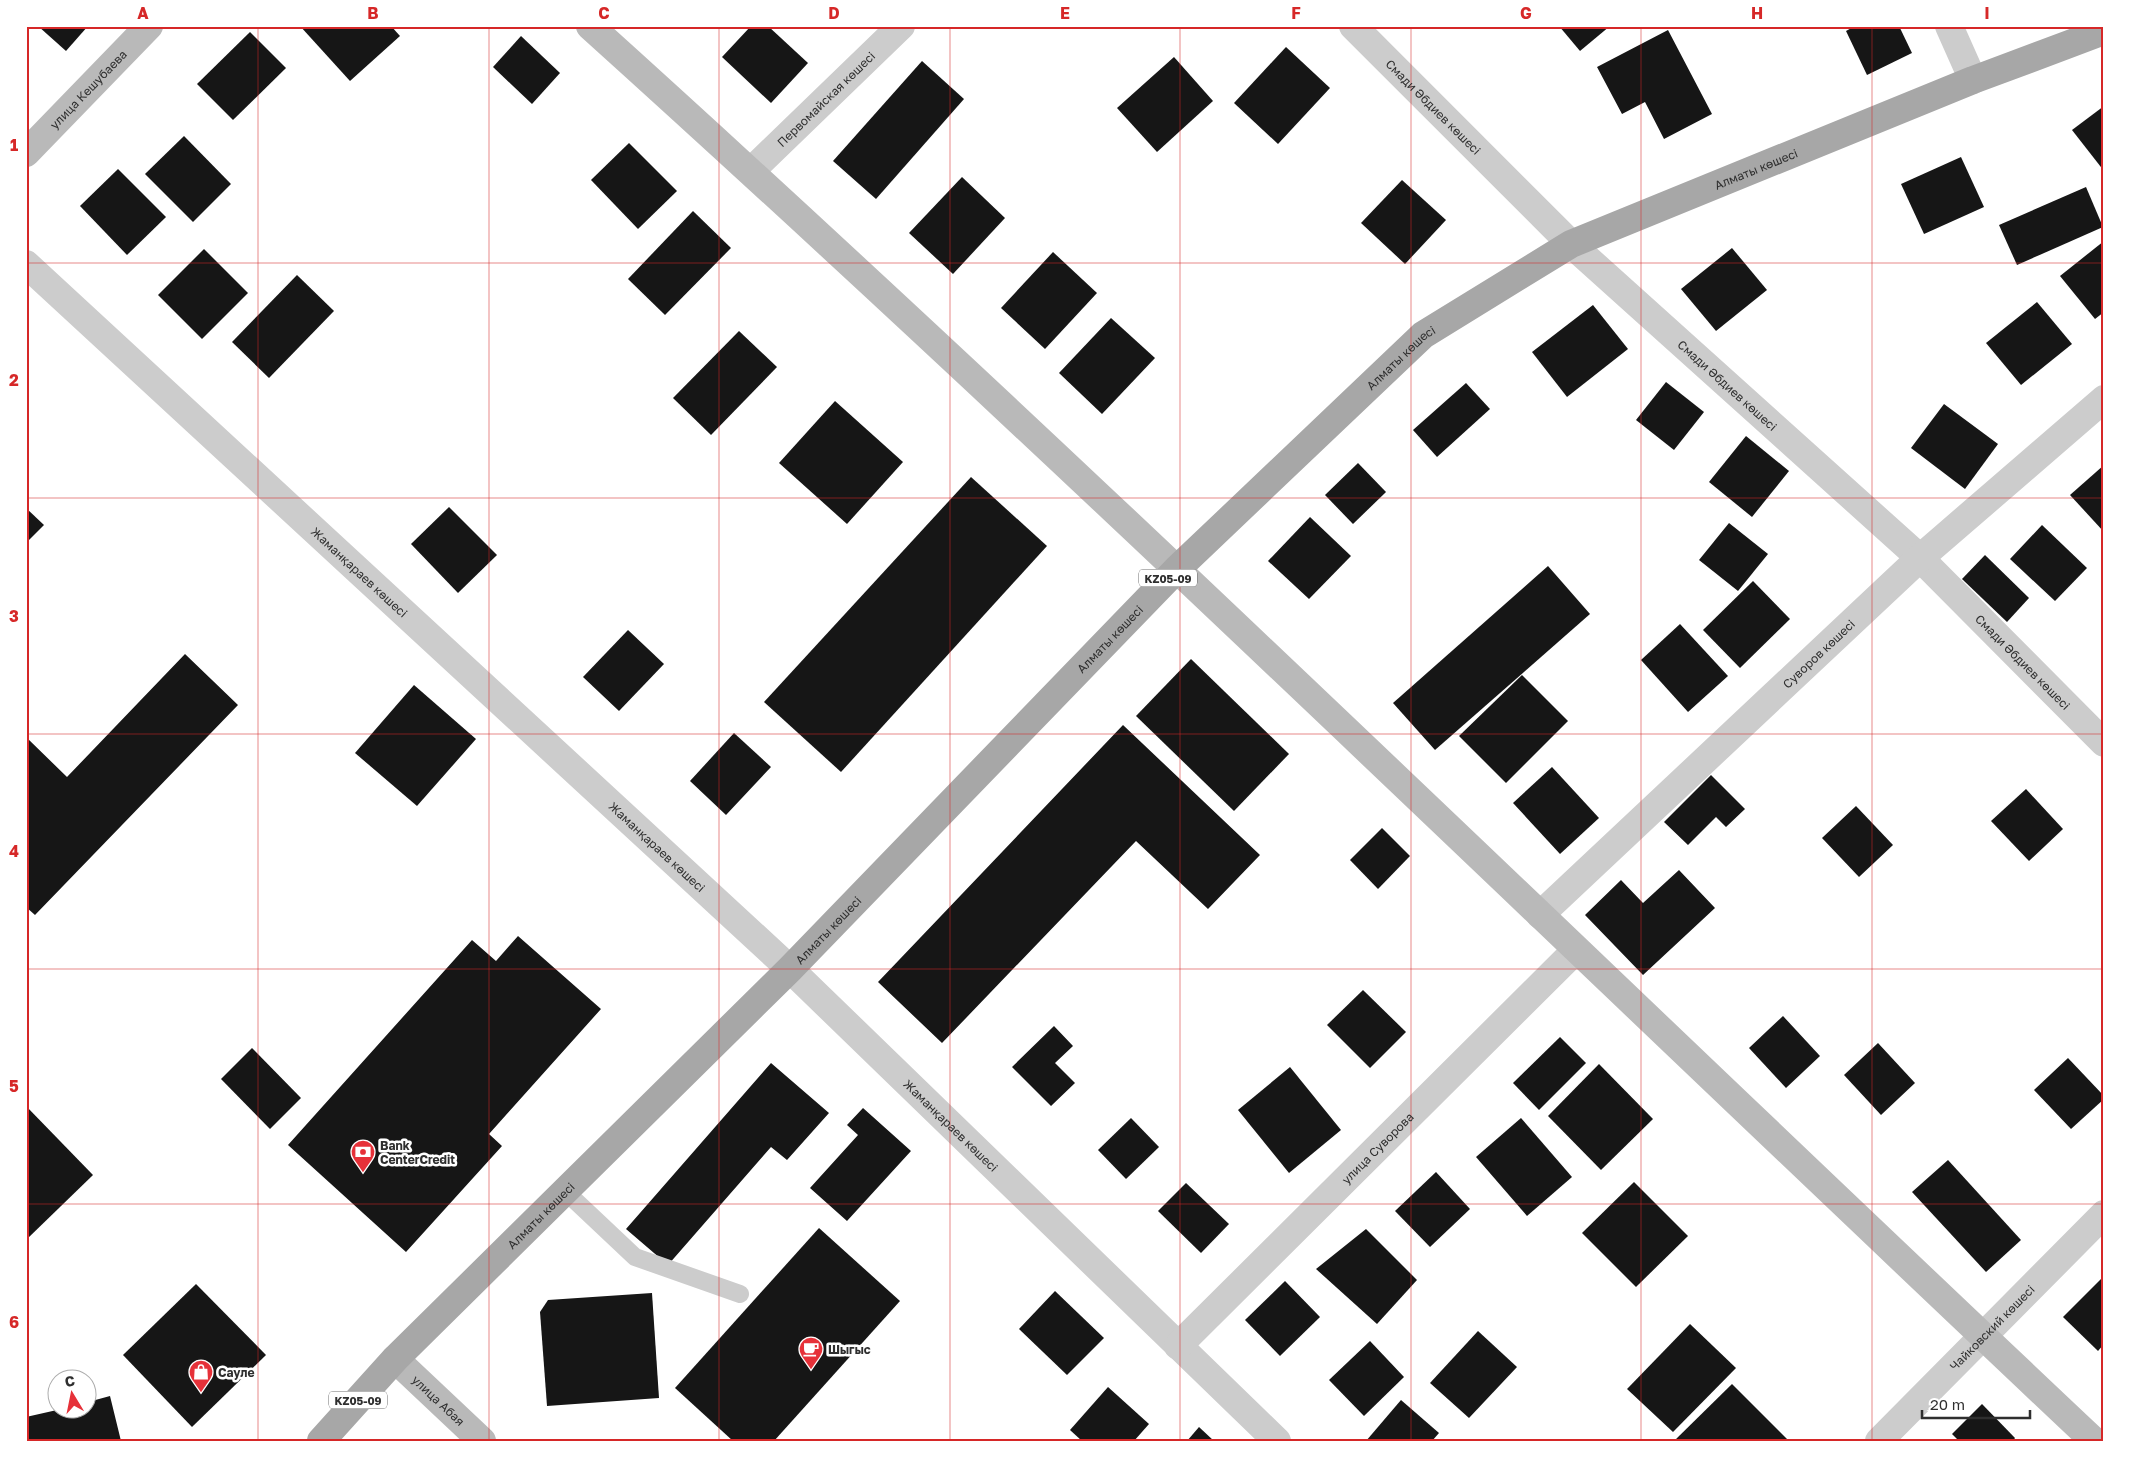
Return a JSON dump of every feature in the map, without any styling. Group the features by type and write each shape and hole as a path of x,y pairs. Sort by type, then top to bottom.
{"main road":[{"name":"Алматы көшесі","path":"321,1441 395,1359 790,969 1177,570 1423,335 1571,244 1973,80 2104,32"}],"street":[{"name":"улица Кешубаева","path":"26,153 149,26"},
{"path":"590,26 751,171 1177,570 2094,1441"},
{"name":"Первомайская көшесі","path":"751,171 901,26"},
{"name":"Смади Әбдиев көшесі","path":"1353,26 1571,244 1920,558 2104,743"},
{"path":"1949,26 1973,80"},
{"name":"Жаманқараев көшесі","path":"26,264 790,969 1277,1441"},
{"name":"Суворов көшесі","path":"1540,915 1920,558 2104,399"},
{"name":"улица Суворова","path":"1178,1346 1576,950"},
{"name":"Чайковский көшесі","path":"1878,1441 2104,1214"},
{"name":"улица Абая","path":"395,1359 482,1441"}],"lane":[{"path":"565,1191 635,1257 740,1294"}],"building":[{"path":"38,26 88,26 66,51"},
{"path":"300,26 391,26 400,36 350,81"},
{"path":"751,26 768,26 808,63 771,103 722,57"},
{"path":"1559,26 1610,26 1580,51"},
{"path":"1855,26 1899,26 1912,53 1867,75 1846,31"},
{"path":"1668,30 1712,114 1664,139 1645,102 1622,114 1597,67"},
{"path":"250,32 286,68 233,120 197,84"},
{"path":"521,36 560,73 532,104 493,67"},
{"path":"1286,47 1330,88 1278,144 1234,103"},
{"path":"1174,57 1213,101 1157,152 1117,108"},
{"path":"922,61 964,99 876,199 833,161"},
{"path":"2104,106 2104,171 2072,130"},
{"path":"184,136 231,184 193,222 145,174"},
{"path":"629,143 677,191 638,229 591,180"},
{"path":"1961,157 1984,207 1924,234 1901,184"},
{"path":"118,169 166,217 127,255 80,206"},
{"path":"962,177 1005,218 953,274 909,233"},
{"path":"1402,180 1446,220 1405,264 1361,223"},
{"path":"2086,187 2103,227 2017,265 1999,225"},
{"path":"693,211 731,248 665,315 628,279"},
{"path":"2104,241 2104,312 2095,319 2060,276"},
{"path":"1732,248 1767,290 1716,331 1681,289"},
{"path":"204,249 248,293 202,339 158,295"},
{"path":"1053,252 1097,293 1045,349 1001,308"},
{"path":"297,275 334,311 269,378 232,342"},
{"path":"2037,302 2072,344 2021,385 1986,343"},
{"path":"1593,305 1628,349 1567,397 1532,352"},
{"path":"1111,318 1155,358 1102,414 1059,373"},
{"path":"739,331 777,367 711,435 673,398"},
{"path":"1666,382 1704,412 1674,450 1636,420"},
{"path":"1466,383 1490,409 1437,457 1413,430"},
{"path":"835,401 903,462 847,524 779,463"},
{"path":"1944,404 1998,444 1965,489 1911,448"},
{"path":"1746,436 1789,471 1752,517 1709,482"},
{"path":"1358,463 1386,492 1353,524 1325,495"},
{"path":"2104,465 2104,532 2070,495"},
{"path":"971,477 1047,546 841,772 764,702"},
{"path":"449,507 497,555 458,593 411,544"},
{"path":"26,508 44,525 26,543"},
{"path":"1310,517 1351,556 1309,599 1268,561"},
{"path":"1729,523 1768,554 1738,591 1699,560"},
{"path":"2042,525 2087,568 2055,601 2010,559"},
{"path":"1985,555 2029,598 2007,622 1962,579"},
{"path":"1548,566 1590,614 1435,750 1393,703"},
{"path":"1753,581 1790,619 1740,668 1703,630"},
{"path":"1680,624 1728,676 1688,712 1641,660"},
{"path":"628,630 664,664 619,711 583,677"},
{"path":"185,654 238,705 35,915 26,907 26,737 67,777"},
{"path":"1191,659 1289,754 1234,811 1136,716"},
{"path":"1522,675 1568,721 1506,783 1459,736"},
{"path":"414,685 476,739 417,806 355,753"},
{"path":"1123,725 1260,855 1208,909 1136,841 942,1043 878,982"},
{"path":"734,733 771,767 726,815 690,781"},
{"path":"1552,767 1599,818 1560,854 1513,803"},
{"path":"1711,775 1745,809 1726,827 1716,817 1688,845 1664,822"},
{"path":"2026,789 2063,829 2029,861 1991,821"},
{"path":"1856,806 1893,845 1859,877 1822,838"},
{"path":"1382,828 1410,856 1378,889 1350,860"},
{"path":"1679,870 1715,908 1643,975 1585,915 1621,880 1643,903"},
{"path":"518,936 601,1009 489,1134 502,1146 406,1252 288,1145 472,940 496,961"},
{"path":"1363,990 1406,1032 1370,1068 1327,1025"},
{"path":"1783,1016 1820,1056 1786,1088 1749,1048"},
{"path":"1054,1026 1073,1046 1055,1063 1075,1083 1051,1106 1012,1067"},
{"path":"1560,1037 1586,1063 1539,1110 1513,1083"},
{"path":"1878,1043 1915,1083 1881,1115 1844,1075"},
{"path":"252,1048 301,1098 270,1129 221,1079"},
{"path":"2068,1058 2104,1096 2104,1099 2071,1129 2034,1090"},
{"path":"771,1063 829,1113 787,1160 771,1147 668,1265 626,1229"},
{"path":"1599,1064 1653,1119 1601,1170 1548,1116"},
{"path":"1290,1067 1341,1130 1289,1173 1238,1110"},
{"path":"26,1106 93,1175 26,1240"},
{"path":"863,1108 911,1151 847,1221 810,1188 858,1135 847,1125"},
{"path":"1131,1118 1159,1147 1126,1179 1098,1150"},
{"path":"1521,1118 1572,1177 1527,1216 1476,1157"},
{"path":"1948,1160 2021,1240 1986,1272 1912,1192"},
{"path":"1436,1172 1470,1209 1430,1247 1395,1211"},
{"path":"1634,1182 1688,1236 1636,1287 1582,1233"},
{"path":"1186,1183 1229,1224 1201,1253 1158,1211"},
{"path":"819,1228 900,1301 774,1441 733,1441 675,1388"},
{"path":"1366,1229 1417,1280 1377,1324 1316,1269"},
{"path":"2104,1276 2104,1344 2098,1351 2063,1317"},
{"path":"1285,1281 1320,1317 1280,1356 1245,1320"},
{"path":"196,1284 266,1355 192,1427 123,1355"},
{"path":"1055,1291 1104,1338 1067,1375 1019,1329"},
{"path":"652,1293 659,1398 547,1406 540,1312 548,1300"},
{"path":"1690,1324 1736,1368 1673,1432 1627,1389"},
{"path":"1478,1331 1517,1367 1469,1418 1430,1383"},
{"path":"1370,1341 1404,1377 1364,1416 1329,1380"},
{"path":"1732,1384 1789,1441 1674,1441"},
{"path":"1108,1387 1149,1424 1134,1441 1082,1441 1070,1430"},
{"path":"110,1396 121,1441 26,1441 26,1417 48,1412 48,1420 98,1420 98,1399"},
{"path":"1401,1400 1439,1433 1432,1441 1366,1441"},
{"path":"1982,1404 2015,1438 2013,1441 1959,1441 1952,1434"},
{"path":"1199,1427 1214,1441 1187,1441"}],"place":[{"name":"Bank CenterCredit","path":"363,1173"},
{"name":"Шыгыс","path":"811,1370"},
{"name":"Сауле","path":"201,1393"}]}
